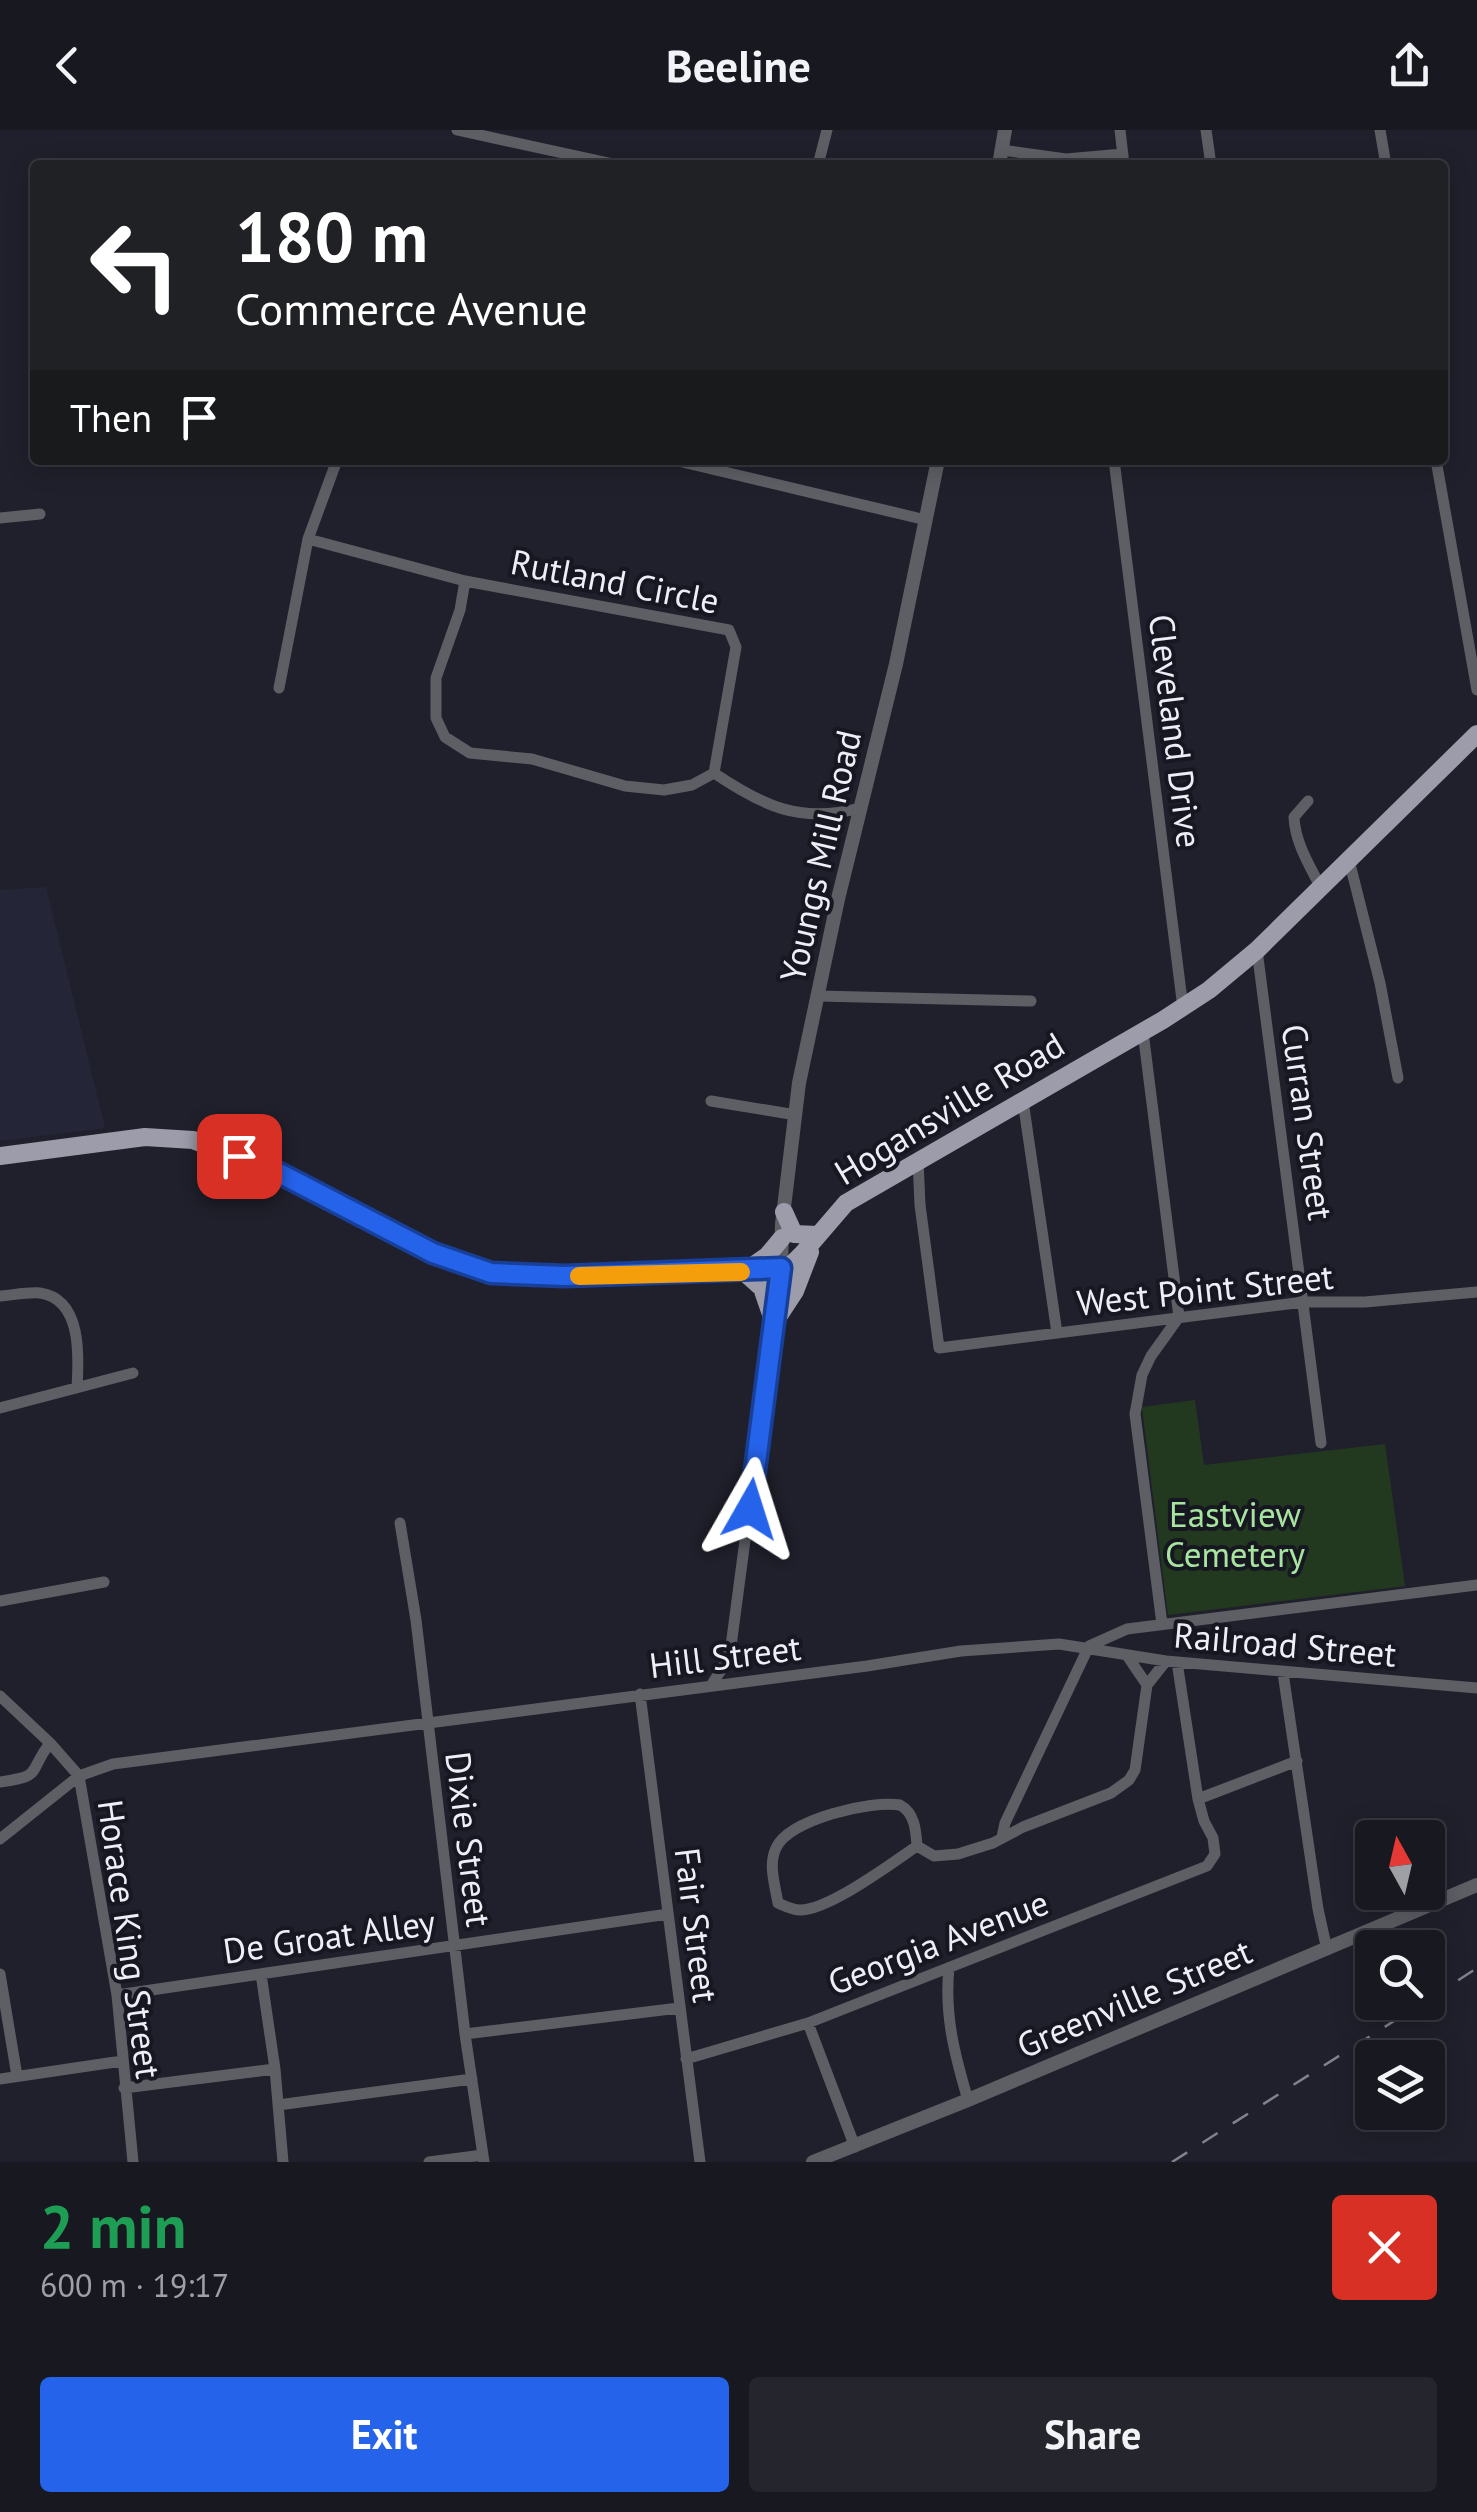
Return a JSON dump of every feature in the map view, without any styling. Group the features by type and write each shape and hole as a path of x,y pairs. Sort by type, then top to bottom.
{"main road":[{"name":"Hogansville Road","path":"781,1268 791,1264 846,1203 1183,1008 1257,950 1477,734"},
{"path":"0,1156 145,1137 193,1140 281,1174 433,1253 491,1273 565,1276 781,1268"},
{"path":"774,1323 794,1291 818,1235 794,1234 784,1212"},
{"path":"744,1272 767,1256 782,1238"},
{"path":"744,1272 762,1288 774,1323"}],"street":[{"path":"457,130 595,160"},
{"path":"819,160 828,130"},
{"path":"1005,130 1000,158 1123,160 1120,130"},
{"path":"1206,130 1209,160"},
{"path":"1380,130 1385,160"},
{"path":"279,688 308,539 334,465"},
{"path":"695,465 926,520"},
{"name":"Youngs Mill Road","path":"781,1268 799,1083 896,664 937,465"},
{"name":"Cleveland Drive","path":"1115,465 1183,1008"},
{"path":"1437,465 1477,690"},
{"path":"0,518 40,514"},
{"name":"Rutland Circle","path":"308,539 464,581 730,630 736,647 714,773 692,784 664,790 625,786 532,759 470,753 445,738 436,718 436,678 460,610 464,581"},
{"path":"714,773 761,804 803,814 860,808"},
{"path":"1308,801 1294,817 1294,826 1321,888"},
{"path":"1349,860 1380,982 1398,1078"},
{"name":"Curran Street","path":"1257,950 1321,1443"},
{"path":"818,996 1031,1001"},
{"path":"1143,1032 1179,1317 1146,1366 1136,1396 1135,1414 1162,1624"},
{"path":"711,1101 796,1115"},
{"path":"1022,1101 1058,1332"},
{"name":"West Point Street","path":"918,1160 938,1348 1304,1302 1365,1302 1477,1292"},
{"path":"712,1684 731,1646 781,1268"},
{"path":"0,1296 37,1293 59,1299 66,1307 74,1326 76,1388"},
{"path":"0,1408 133,1373"},
{"name":"Dixie Street","path":"400,1522 416,1620 483,2158"},
{"path":"0,1601 104,1582"},
{"name":"Hill Street","path":"0,1839 79,1776 113,1764 961,1651 1059,1644 1089,1646 1128,1628 1477,1585"},
{"path":"1002,1837 1005,1823 1089,1646"},
{"name":"Railroad Street","path":"1089,1646 1128,1657 1171,1662 1477,1688"},
{"path":"1128,1657 1147,1685"},
{"path":"917,1846 934,1856 958,1854 1111,1793 1130,1780 1137,1758 1147,1685 1171,1662"},
{"path":"1171,1662 1198,1799 1297,1761"},
{"path":"1283,1673 1327,1950"},
{"name":"Fair Street","path":"640,1694 700,2162"},
{"name":"Horace King Street","path":"0,1696 79,1776 117,1996 134,2162"},
{"path":"0,1782 28,1779 50,1743"},
{"name":"Georgia Avenue","path":"686,2060 808,2023 1206,1866 1215,1854 1198,1799"},
{"path":"900,1805 907,1809 916,1826 917,1846 859,1885 811,1908 800,1910 778,1903 774,1852 778,1843 807,1822 863,1807 900,1805"},
{"name":"Greenville Street","path":"813,2162 1477,1885"},
{"name":"De Groat Alley","path":"117,1996 668,1914"},
{"path":"949,1968 946,1994 951,2044 968,2100"},
{"path":"0,1974 17,2076"},
{"path":"261,1974 283,2162"},
{"path":"465,2034 679,2008"},
{"path":"808,2023 855,2147"},
{"path":"0,2078 122,2062"},
{"path":"124,2088 275,2069"},
{"path":"278,2105 472,2079"},
{"path":"429,2162 483,2158"}],"shaded area":[{"path":"46,887 105,1128 0,1141 0,890"}],"green space":[{"name":"Eastview Cemetery","path":"1195,1400 1204,1465 1385,1444 1405,1586 1168,1615 1142,1407"}],"railway":[{"path":"1445,1989 1477,1968"},
{"path":"1172,2162 1396,2020"}],"slow traffic":[{"path":"579,1276 741,1272"}],"route":[{"path":"239,1156 433,1253 491,1273 565,1276 781,1268 750,1509"}]}
